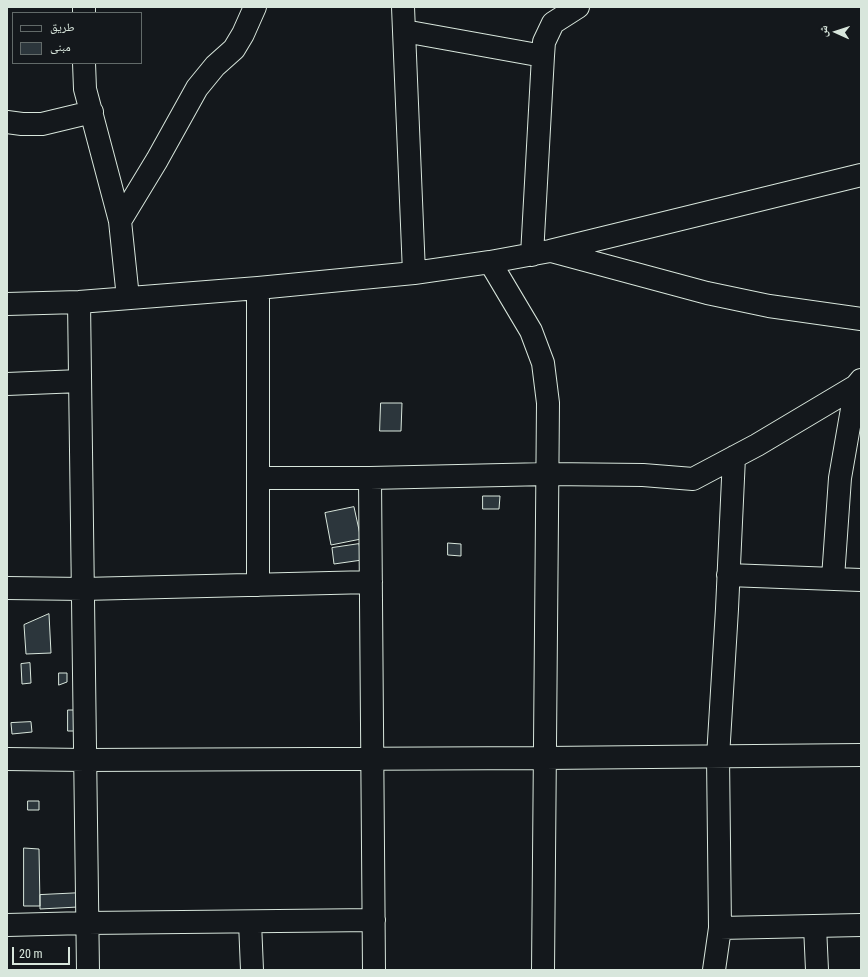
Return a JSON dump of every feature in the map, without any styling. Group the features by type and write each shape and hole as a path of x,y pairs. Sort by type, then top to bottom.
{"street":[{"path":"120,221 198,88 215,66 234,49 243,34 255,7"},
{"path":"403,7 414,273"},
{"path":"541,253 544,42 553,23 578,7"},
{"path":"404,31 544,56"},
{"path":"84,64 85,89 120,221 128,298"},
{"path":"7,122 42,124 92,112"},
{"path":"7,304 79,302 258,288 414,273 490,262 541,253 861,175"},
{"path":"541,253 707,293 768,306 861,319"},
{"path":"490,262 531,331 543,363 548,404 543,970"},
{"path":"258,288 258,585"},
{"path":"79,302 88,970"},
{"path":"7,384 80,381"},
{"path":"258,478 370,478 547,474 643,475 693,479 757,445 858,383"},
{"path":"833,578 840,478 858,383"},
{"path":"714,970 720,928 718,757 734,457"},
{"path":"370,478 374,970"},
{"path":"728,575 861,580"},
{"path":"7,588 83,589 371,582"},
{"path":"7,758 86,760 372,759 861,755"},
{"path":"7,925 374,920"},
{"path":"250,922 252,970"},
{"path":"720,928 861,925"},
{"path":"816,926 817,970"}],"building":[{"path":"381,403 402,403 401,431 380,431"},
{"path":"483,496 500,496 499,509 483,509"},
{"path":"354,507 361,539 331,545 325,513"},
{"path":"448,543 461,544 461,556 448,555"},
{"path":"359,544 362,560 334,564 332,548"},
{"path":"49,614 51,653 26,654 24,625"},
{"path":"30,663 31,683 22,684 21,664"},
{"path":"59,673 67,673 67,682 59,685"},
{"path":"68,710 80,710 80,731 68,731"},
{"path":"31,722 32,732 12,734 11,723"},
{"path":"28,801 39,801 39,810 28,810"},
{"path":"24,848 39,849 40,906 24,906"},
{"path":"81,893 78,907 40,909 40,895"}]}
